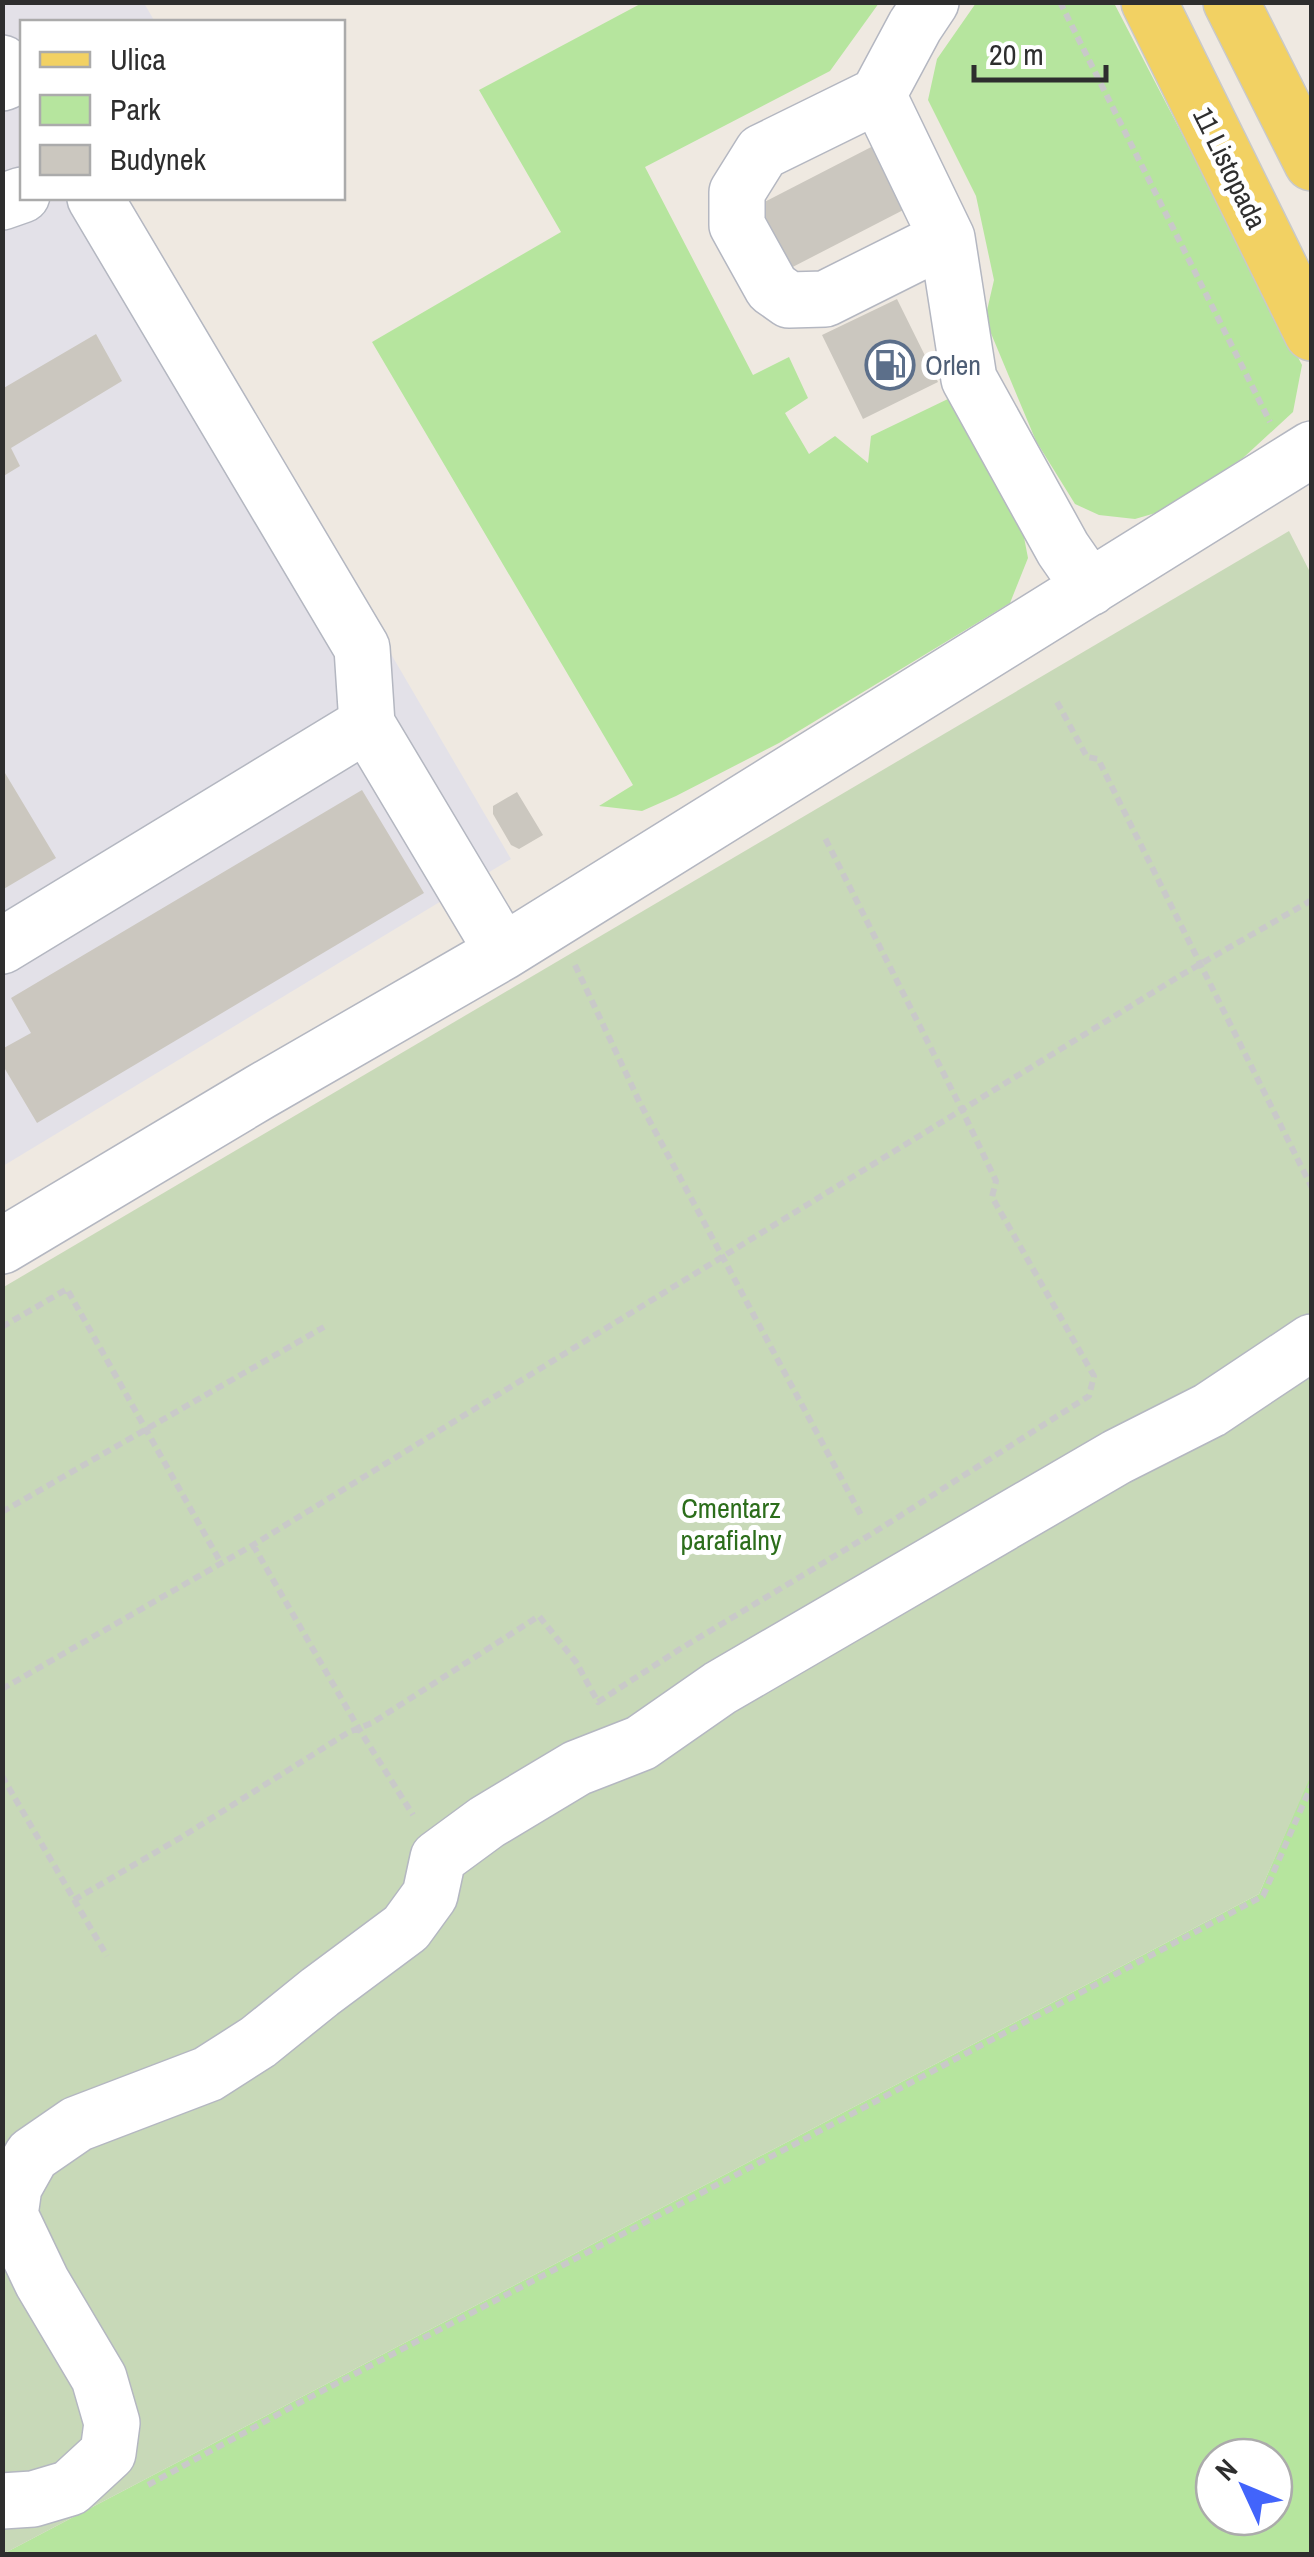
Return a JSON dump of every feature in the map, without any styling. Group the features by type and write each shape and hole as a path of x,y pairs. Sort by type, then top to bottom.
{"main road":[{"name":"11 Listopada","path":"1149,2 1312,333"},
{"path":"1231,2 1312,163"}],"lane":[{"path":"931,2 878,95 762,152 737,192 738,224 772,288 789,300 825,299 946,238"},
{"path":"2,63 7,81 2,82"},
{"path":"878,95 946,238 969,380 1063,549 1090,588"},
{"path":"96,200 362,648 367,724 503,952"},
{"path":"2,1246 503,952 1301,455"},
{"path":"2,946 367,724"},
{"path":"2,2501 33,2499 70,2488 108,2453 112,2422 99,2378 42,2282 10,2215 14,2186 32,2155 76,2124 208,2074 258,2042 406,1928 430,1895 438,1858 487,1822 576,1768 641,1743 754,1668 1117,1457 1210,1410 1312,1342"}],"path":[{"path":"1060,2 1301,455"},
{"path":"1056,702 1087,756 1098,759 1312,1188"},
{"path":"74,1900 539,1616 576,1662 598,1702 1089,1396 1094,1376 992,1198 996,1182 825,838"},
{"path":"2,1689 254,1546 1201,963 1312,900"},
{"path":"575,964 640,1103 861,1515"},
{"path":"2,1327 66,1289 221,1563"},
{"path":"2,1512 324,1328"},
{"path":"254,1546 438,1858"},
{"path":"2,1776 106,1956"},
{"path":"142,2488 1263,1896 1312,1784"}],"shaded area":[{"path":"3,3 144,3 154,20 20,20 20,200 125,200 511,859 3,1166"}],"green space":[{"path":"642,3 879,3 830,71 645,167 753,375 789,357 808,398 785,413 809,454 835,436 868,463 871,436 950,398 1023,532 1028,558 1010,603 779,743 642,811 599,806 633,785 372,342 561,232 479,90"},
{"path":"976,3 1114,3 1302,365 1293,412 1243,458 1159,512 1135,519 1099,515 1075,504 1036,441 985,319 994,280 976,196 928,100 937,59"},
{"name":"Cmentarz parafialny","path":"1289,531 1312,576 1312,1773 1259,1894 3,2554 2,1288"},
{"path":"1311,1773 1311,2554 3,2554 1259,1894"}],"building":[{"path":"879,143 911,206 781,273 749,210"},
{"path":"897,299 938,382 863,419 822,335"},
{"path":"96,334 122,381 11,448 20,466 2,477 2,389"},
{"path":"2,768 56,858 2,890"},
{"path":"362,790 424,893 37,1123 2,1064 2,1049 31,1033 11,998"},
{"path":"517,792 543,835 519,849 511,845 493,814 493,806"}],"place":[{"name":"Orlen","path":"890,365"}]}
